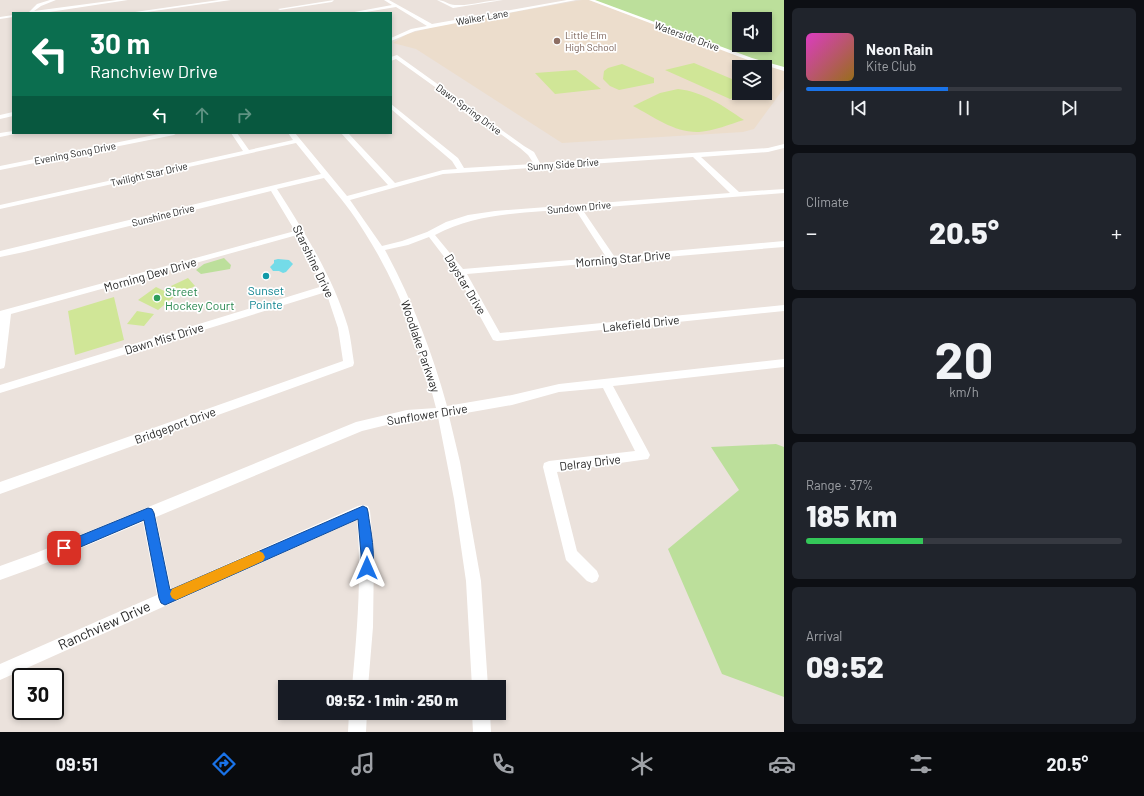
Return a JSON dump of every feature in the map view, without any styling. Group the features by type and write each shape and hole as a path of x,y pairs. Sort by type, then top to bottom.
{"street":[{"path":"33,12 39,5 54,0"},
{"path":"39,12 126,0"},
{"path":"180,0 186,7"},
{"path":"139,12 186,7 229,0"},
{"path":"280,9 332,0"},
{"path":"386,0 429,25"},
{"path":"439,0 453,8 501,0"},
{"name":"Walker Lane","path":"496,13 562,0"},
{"name":"Walker Lane","path":"392,35 429,25 574,0"},
{"name":"Waterside Drive","path":"591,0 750,59 784,69"},
{"path":"477,4 496,13"},
{"path":"360,12 396,6"},
{"path":"0,18 12,16"},
{"name":"Walker Lane","path":"392,40 413,30 429,25"},
{"name":"Dawn Spring Drive","path":"394,58 522,147 531,154 538,165"},
{"path":"392,107 455,160 462,171"},
{"path":"0,113 12,110"},
{"path":"0,116 12,114"},
{"path":"0,135 12,133"},
{"name":"Evening Song Drive","path":"0,168 169,134"},
{"path":"235,134 247,152"},
{"path":"345,134 394,186"},
{"name":"Twilight Star Drive","path":"0,207 247,152 294,137"},
{"name":"Woodlake Parkway","path":"294,137 367,229 403,294 423,344 458,478 475,596 480,680"},
{"name":"Sunny Side Drive","path":"344,199 443,172 768,150 784,146"},
{"path":"695,155 736,194"},
{"name":"Sunshine Drive","path":"0,254 325,175"},
{"name":"Starshine Drive","path":"273,188 300,232 329,288 343,328 350,363"},
{"name":"Sundown Drive","path":"379,249 405,243 430,234 449,224 471,217 784,190"},
{"path":"577,207 612,258"},
{"name":"Morning Dew Drive","path":"3,314 300,232"},
{"name":"Daystar Drive","path":"430,234 444,248 461,272 497,337"},
{"name":"Morning Star Drive","path":"461,272 784,244"},
{"name":"Dawn Mist Drive","path":"0,389 329,288"},
{"name":"Lakefield Drive","path":"497,337 784,308"},
{"path":"0,365 3,314"},
{"name":"Bridgeport Drive","path":"0,488 350,363"},
{"name":"Sunflower Drive","path":"0,573 36,560 360,426 407,415 442,412 512,400 560,388 784,363"},
{"name":"Delray Drive","path":"592,576 571,555 549,467 644,455 606,383"},
{"name":"Ranchview Drive","path":"0,672 363,512 367,554 365,627 361,680"},
{"path":"148,513 165,598"},
{"path":"357,732 358,720"},
{"path":"481,720 482,732"}],"shaded area":[{"path":"589,0 751,60 732,60 732,100 772,100 772,67 784,71 784,88 754,129 743,132 562,143 416,49 393,43 407,34 437,26"}],"green space":[{"path":"591,0 784,0 784,69 772,65 772,60 755,60 733,52 772,52 772,12 732,12 732,52"},
{"path":"694,63 732,79 732,98 730,99 665,70"},
{"path":"622,64 654,78 654,83 619,90 610,86 603,79 604,71 608,68"},
{"path":"576,70 601,89 555,94 535,73"},
{"path":"678,89 705,96 744,120 710,130 690,132 665,124 633,106 660,93"},
{"path":"224,258 231,265 230,269 201,274 196,270 204,264"},
{"path":"188,278 195,286 179,294 171,286"},
{"name":"Street Hockey Court","path":"156,287 175,296 158,310 138,300"},
{"path":"114,297 124,340 75,355 68,311"},
{"path":"137,311 154,314 144,326 127,324"},
{"path":"776,444 784,447 784,697 722,674 668,549 739,490 711,447"}],"water":[{"path":"274,260 289,260 293,264 286,272 283,273 273,271 270,267 274,263"}],"slow traffic":[{"path":"176,594 259,557"}],"place":[{"name":"Little Elm High School","path":"557,41"},
{"name":"Sunset Pointe","path":"266,276"},
{"name":"Street Hockey Court","path":"157,298"}],"route":[{"path":"64,548 148,513 165,598 363,512 367,568"}]}
